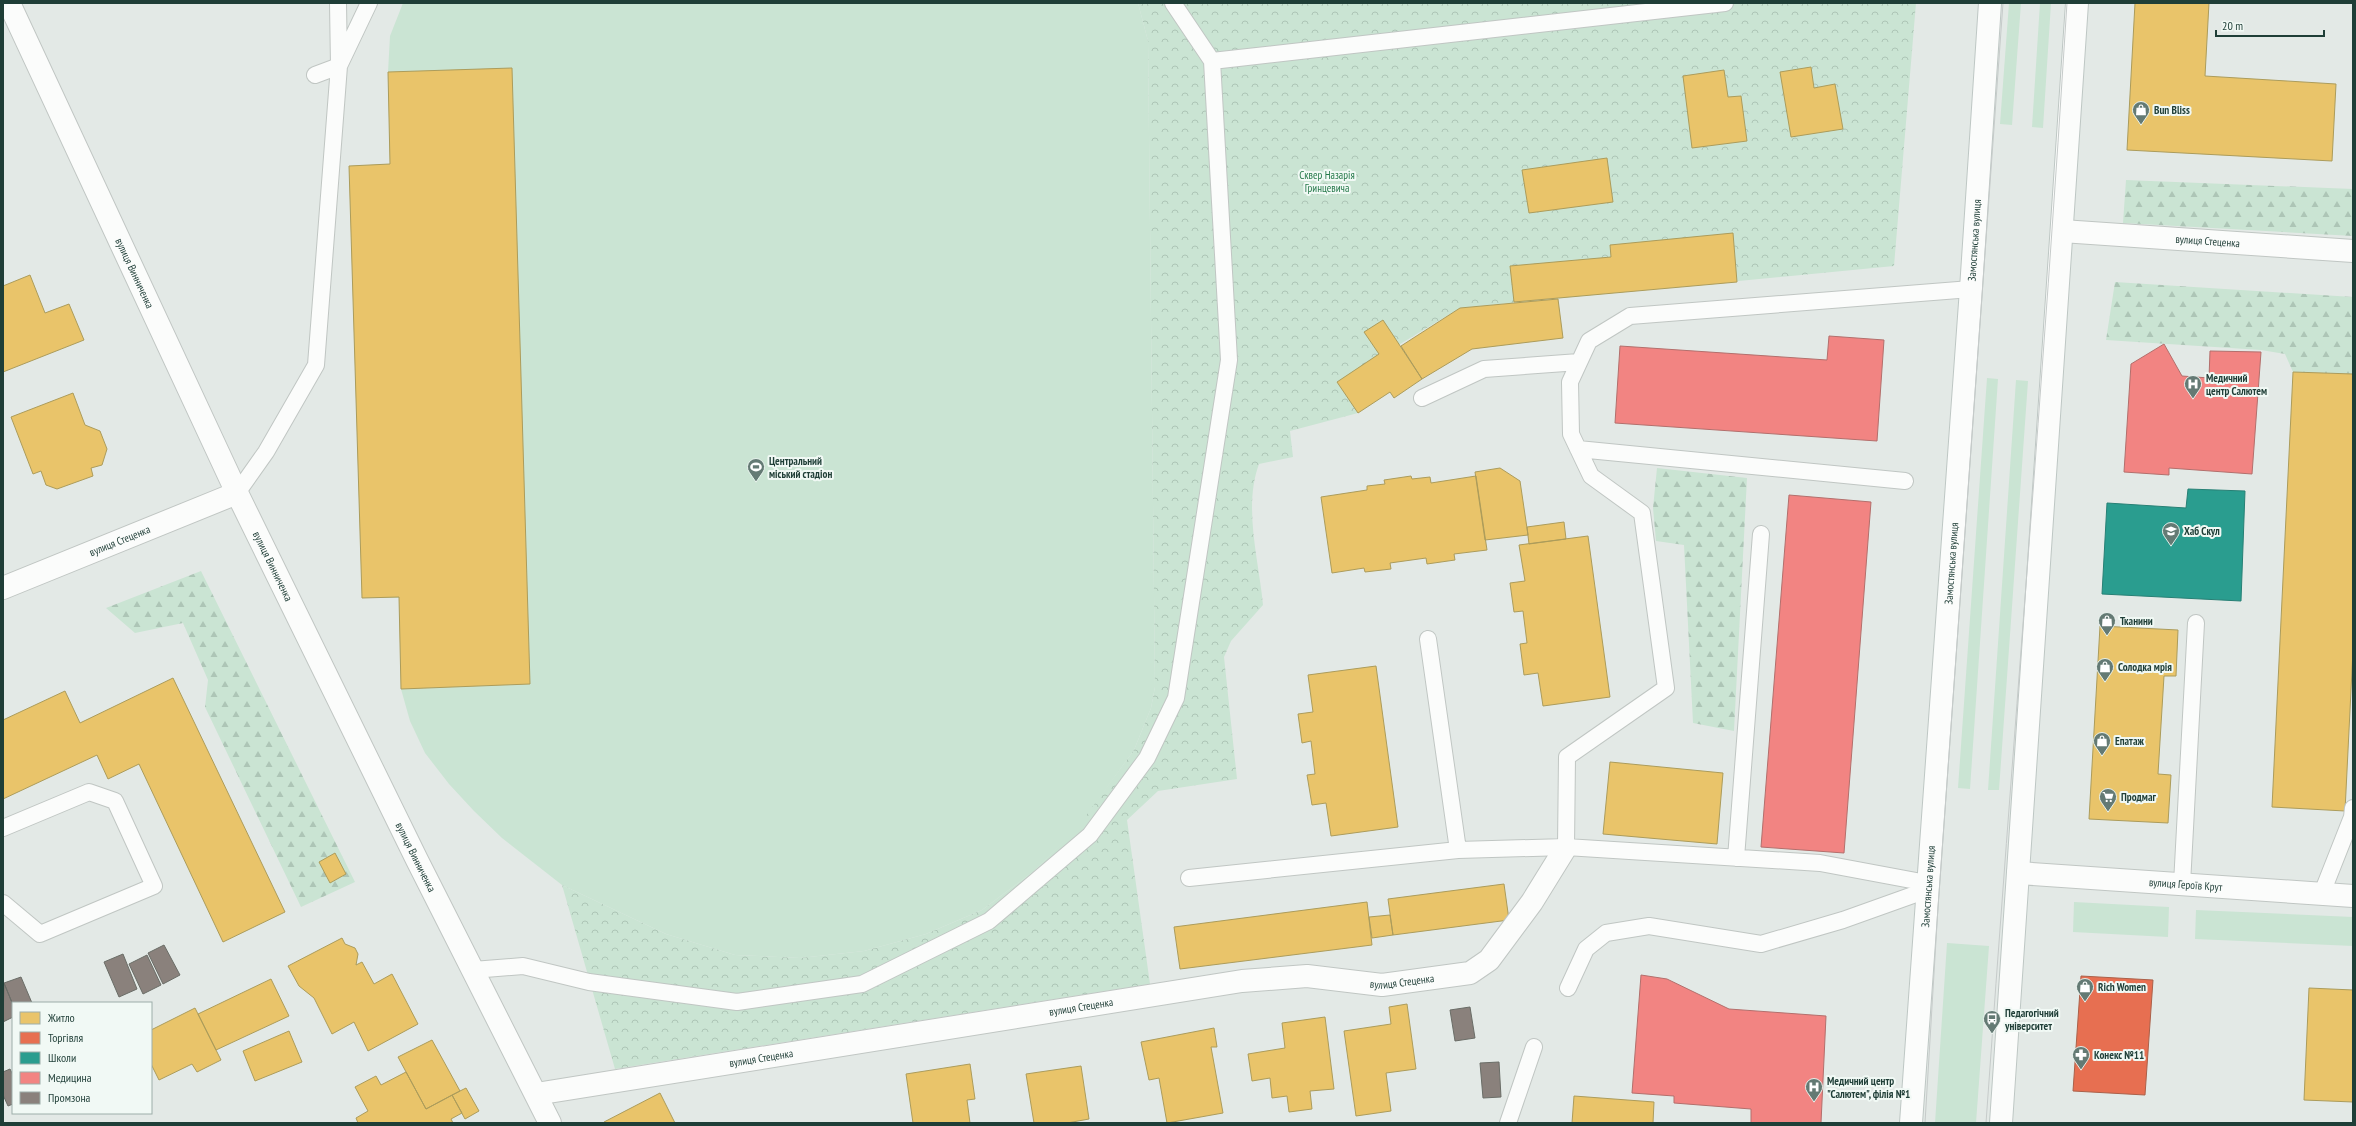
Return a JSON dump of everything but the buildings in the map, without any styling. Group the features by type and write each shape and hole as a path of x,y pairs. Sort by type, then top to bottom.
{"street":[{"name":"вулиця Винниченка","path":"9,3 237,493 417,860 550,1123"},
{"name":"Замостянська вулиця","path":"1911,1123 1990,3"},
{"path":"2001,1123 2077,3"},
{"name":"вулиця Стеценка","path":"2062,231 2353,251"},
{"name":"вулиця Стеценка","path":"3,588 237,493"},
{"name":"вулиця Стеценка","path":"536,1094 1242,981 1307,976 1382,985 1470,973 1489,960 1532,902 1566,847"},
{"name":"вулиця Героїв Крут","path":"2018,873 2353,896"}],"lane":[{"path":"237,493 266,452 316,365 339,66 338,3"},
{"path":"315,75 339,66 369,3"},
{"path":"473,970 523,966 589,982 737,1002 862,984 988,921 1090,835 1147,758 1176,698 1229,360 1212,61 1173,3"},
{"path":"1212,61 1725,3"},
{"path":"1566,847 1567,757 1666,688 1642,513 1591,476 1572,434 1570,382 1589,341 1630,316 1971,289"},
{"path":"1422,398 1484,370 1579,362"},
{"path":"1578,449 1905,481"},
{"path":"1736,858 1761,534"},
{"path":"2182,884 2196,623"},
{"path":"1428,639 1458,850"},
{"path":"3,828 89,792 115,801 154,886 40,934 3,903"},
{"path":"2322,893 2352,817 2353,808"},
{"path":"1189,878 1458,850 1566,847 1820,863 1927,886"},
{"path":"1568,988 1586,949 1606,932 1649,926 1761,944 1843,920 1927,886"},
{"path":"1508,1123 1534,1047"}],"green space":[{"name":"Центральний міський стадіон","path":"403,3 1138,3 1148,41 1155,687 1151,708 1134,750 1080,825 1034,871 982,910 926,934 864,951 800,958 735,955 666,934 562,885 502,838 449,784 425,753 410,721 401,689 399,598 362,598 349,166 390,164 388,72 390,36"},
{"name":"Сквер Назарія Гринцевича","path":"1138,3 1916,3 1894,266 1460,308 1337,382 1358,413 1290,431 1293,457 1259,464 1254,481 1252,516 1263,605 1231,641 1224,657 1237,779 1158,791 1127,820 1150,984 615,1069 562,885 666,934 735,955 800,958 864,951 926,934 982,910 1034,871 1079,825 1134,750 1151,708 1155,687 1148,41"},
{"path":"2009,3 2021,3 2012,125 2000,124"},
{"path":"2040,3 2051,3 2043,128 2032,127"},
{"path":"2126,180 2353,189 2353,236 2123,223"},
{"path":"2115,282 2353,297 2353,374 2293,372 2285,354 2261,350 2106,340"},
{"path":"1987,378 1998,379 1970,789 1958,788"},
{"path":"2016,380 2028,381 1999,790 1988,790"},
{"path":"1657,468 1747,478 1734,731 1693,723 1684,545 1656,541 1653,508"},
{"path":"201,571 355,882 301,907 205,707 208,680 183,623 135,633 106,608"},
{"path":"2074,902 2169,907 2168,937 2073,932"},
{"path":"2196,910 2353,917 2353,946 2195,939"},
{"path":"1947,943 1989,946 1976,1123 1935,1123"}],"tram line":[{"path":"1925,1123 1938,907 2003,3"},
{"path":"1986,1123 2048,283 2067,3"}],"place":[{"name":"Bun Bliss","path":"2141,125"},
{"name":"Медичний центр Салютем","path":"2193,399"},
{"name":"Центральний міський стадіон","path":"756,482"},
{"name":"Хаб Скул","path":"2171,546"},
{"name":"Тканини","path":"2107,636"},
{"name":"Солодка мрія","path":"2105,682"},
{"name":"Епатаж","path":"2102,756"},
{"name":"Продмаг","path":"2108,812"},
{"name":"Rich Women","path":"2085,1002"},
{"name":"Педагогічний університет","path":"1992,1034"},
{"name":"Конекс №11","path":"2081,1070"},
{"name":"Медичний центр \"Салютем\", філія №1","path":"1814,1102"}]}
